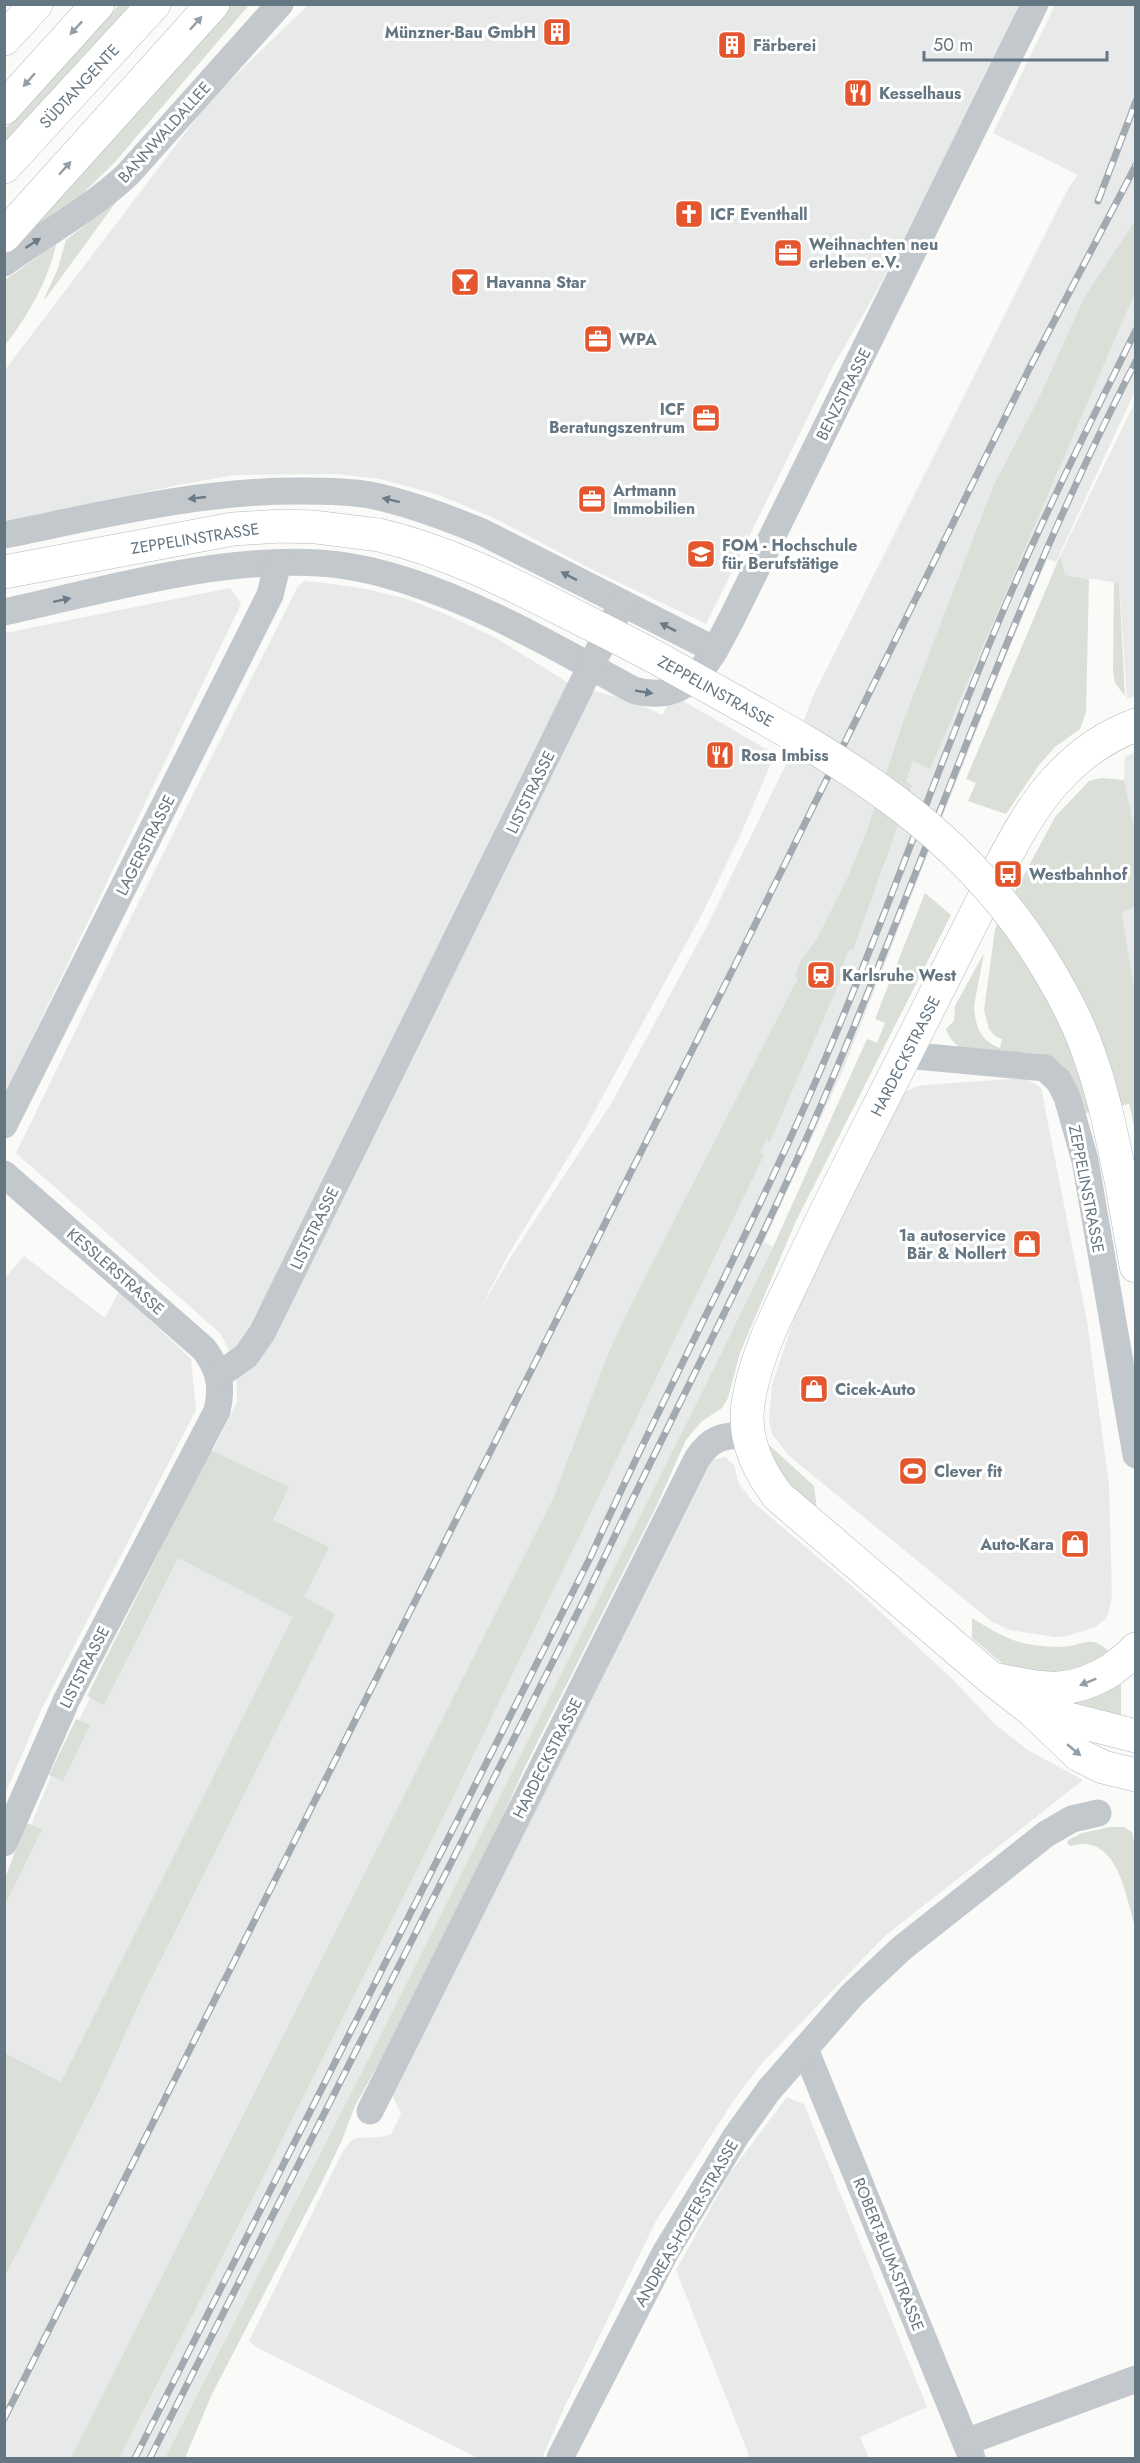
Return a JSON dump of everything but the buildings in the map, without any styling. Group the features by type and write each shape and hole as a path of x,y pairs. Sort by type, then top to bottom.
{"main road":[{"path":"4,39 36,4"},
{"path":"4,108 98,4"},
{"name":"SÜDTANGENTE","path":"4,167 154,4"},
{"path":"4,236 213,4"},
{"name":"ZEPPELINSTRASSE","path":"4,572 155,542 244,528 315,527 379,535 441,553 510,584 664,662 817,749 912,812 953,848 996,894 1033,943 1065,998 1089,1053 1105,1107 1136,1266"},
{"name":"HARDECKSTRASSE","path":"1136,726 1112,736 1083,755 1057,779 1031,813 995,878 805,1254 778,1313 754,1377 747,1406 748,1434 754,1458 764,1479 778,1496 1032,1710 1079,1755 1103,1767 1136,1774"},
{"path":"992,1678 1044,1689 1068,1688 1090,1682 1104,1674 1136,1649"},
{"name":"HARDECKSTRASSE","path":"1032,1710 1136,1736"}],"street":[{"name":"BANNWALDALLEE","path":"4,263 63,224 120,182 280,4"},
{"name":"BENZSTRASSE","path":"591,668 633,690 647,694 661,693 691,682 715,650 1035,4"},
{"name":"ZEPPELINSTRASSE","path":"4,535 179,500 211,496 264,491 334,491 368,495 443,516 482,532 715,650"},
{"name":"LAGERSTRASSE","path":"4,1125 270,595 278,563"},
{"name":"ZEPPELINSTRASSE","path":"4,612 231,566 321,563 372,572 419,585 470,605 591,668"},
{"name":"LISTSTRASSE","path":"4,1843 67,1699 217,1411 221,1388 219,1375 246,1356 262,1333 622,603"},
{"name":"ZEPPELINSTRASSE","path":"905,1055 1045,1068 1059,1081 1067,1097 1085,1160 1136,1455"},
{"name":"KESSLERSTRASSE","path":"4,1174 204,1349 219,1375"},
{"name":"HARDECKSTRASSE","path":"370,2111 697,1459 705,1447 716,1439 748,1434"},
{"name":"ANDREAS-HOFER-STRASSE","path":"560,2458 665,2253 700,2193 769,2090 852,1995 902,1948 1046,1834 1072,1819 1098,1813"},
{"name":"ROBERT-BLUM-STRASSE","path":"805,2049 969,2450"},
{"path":"969,2450 1136,2379"}],"shaded area":[{"path":"119,5 133,5 5,144 5,129"},
{"path":"227,5 249,5 115,162 62,214 23,236"},
{"path":"308,5 1022,5 879,287 832,368 706,624 595,571 494,518 439,495 380,479 337,474 235,475 5,522 4,371 211,99"},
{"path":"1055,5 1135,5 1135,391 1056,562 1047,559 1004,661 843,1070 764,1242 773,1247 377,2042 165,2458 5,2458 4,2276 95,2100 5,2053 5,1888 51,1776 237,1402 236,1366 221,1334 16,1153 123,933 298,586 305,581 326,583 366,589 407,599 496,638 570,684 637,703 662,715 673,695 775,754 740,836 701,916 580,1138 508,1255 479,1311 512,1255 611,1104 706,928 788,760 814,694 1069,187 1078,175 993,133"},
{"path":"116,202 44,299 58,268 66,240"},
{"path":"1135,221 1135,292 930,769 913,761 906,781 912,786 853,950 849,949 843,965 846,967 770,1142 766,1140 760,1152 764,1155 453,1797 257,2189 119,2458 71,2458 553,1499 608,1354 628,1311 798,978 795,976 800,962 817,939 847,879 866,833 905,717 993,487 1040,396 1084,298"},
{"path":"56,244 53,258 36,298 5,345 5,280"},
{"path":"1135,402 1135,696 1127,699 1119,583 1065,575 1060,556"},
{"path":"1060,556 1065,575 1089,579 1086,712 1080,729 1055,747 1039,765 1006,814 968,801 976,783 966,779"},
{"path":"1114,582 1119,583 1125,696 1115,683 1113,671"},
{"path":"230,588 241,604 5,1094 5,633"},
{"path":"1135,753 1135,838 1124,780 1125,756"},
{"path":"1101,778 1124,780 1136,838 1135,906 1122,913 1136,1004 1135,1131 1129,1104 1083,1114 1072,1079 1057,1061 1041,1054 1023,1052 986,1054 970,1052 956,1044 946,1029 954,1021 955,1006 984,953 974,1006 976,1020 983,1037 1000,1048 1002,1039 995,1036 989,1029 984,1010 995,929 1055,817 1089,781"},
{"path":"925,893 951,915 795,1223 740,1353 728,1398 722,1408 701,1422 686,1440 657,1505 524,1769 499,1825 384,2054 355,2106 322,2182 212,2394 185,2458 165,2458 377,2042 706,1384 773,1247 867,1039 877,1043 885,1023 875,1019"},
{"path":"1135,906 1135,1004 1122,913"},
{"path":"1025,1078 1041,1088 1087,1321 1109,1485 1112,1596 1109,1611 1105,1620 1093,1628 1055,1637 1009,1630 991,1621 789,1456 772,1434 769,1420 772,1385 797,1310 899,1096 914,1087 924,1085"},
{"path":"24,1256 105,1318 119,1291 191,1359 196,1410 42,1708 5,1794 4,1279"},
{"path":"768,1444 814,1486 817,1510 787,1481"},
{"path":"210,1450 289,1487 273,1520 329,1547 304,1597 335,1614 142,1997 95,2100 5,2276 5,2053 61,2082 293,1617 178,1558 104,1705 87,1696"},
{"path":"725,1457 734,1465 739,1484 754,1503 860,1593 950,1677 996,1725 1028,1750 1083,1780 885,1936 762,2063 734,2100 657,2219 564,2408 542,2458 478,2458 258,2348 249,2341 343,2151 352,2140 391,2134 401,2114 392,2094 712,1460"},
{"path":"972,1618 1001,1635 1017,1641 1040,1646 1061,1647 1093,1642 1113,1655 1072,1676 1019,1671 1002,1663 972,1638"},
{"path":"1121,1675 1121,1721 1071,1704 1068,1696"},
{"path":"76,1719 90,1725 63,1781 49,1775"},
{"path":"26,1823 42,1829 5,1905 5,1878"},
{"path":"1110,1827 1124,1827 1132,1832 1136,1854 1135,1926 1122,1882 1109,1856 1099,1848 1086,1844 1070,1846 1067,1843 1068,1840 1082,1833"},
{"path":"787,2097 804,2104 927,2407 860,2437 869,2458 750,2458 676,2270 730,2173"}],"railway":[{"path":"1098,201 1136,101"},
{"path":"4,2419 740,955 1028,371 1136,165"},
{"path":"135,2458 591,1556 772,1178 851,997 976,676 1014,586 1136,330"},
{"path":"150,2458 589,1590 748,1264 838,1065 1016,622 1093,447 1136,361"}],"place":[{"name":"Münzner-Bau GmbH","path":"557,32"},
{"name":"Färberei","path":"732,45"},
{"name":"Kesselhaus","path":"858,93"},
{"name":"ICF Eventhall","path":"689,214"},
{"name":"Weihnachten neu erleben e.V.","path":"788,253"},
{"name":"Havanna Star","path":"465,282"},
{"name":"WPA","path":"598,339"},
{"name":"ICF Beratungszentrum","path":"706,418"},
{"name":"Artmann Immobilien","path":"592,499"},
{"name":"FOM - Hochschule für Berufstätige","path":"701,554"},
{"name":"Rosa Imbiss","path":"720,755"},
{"name":"Westbahnhof","path":"1008,874"},
{"name":"Karlsruhe West","path":"821,975"},
{"name":"1a autoservice Bär & Nollert","path":"1027,1244"},
{"name":"Cicek-Auto","path":"814,1389"},
{"name":"Clever fit","path":"913,1471"},
{"name":"Auto-Kara","path":"1075,1544"}]}
